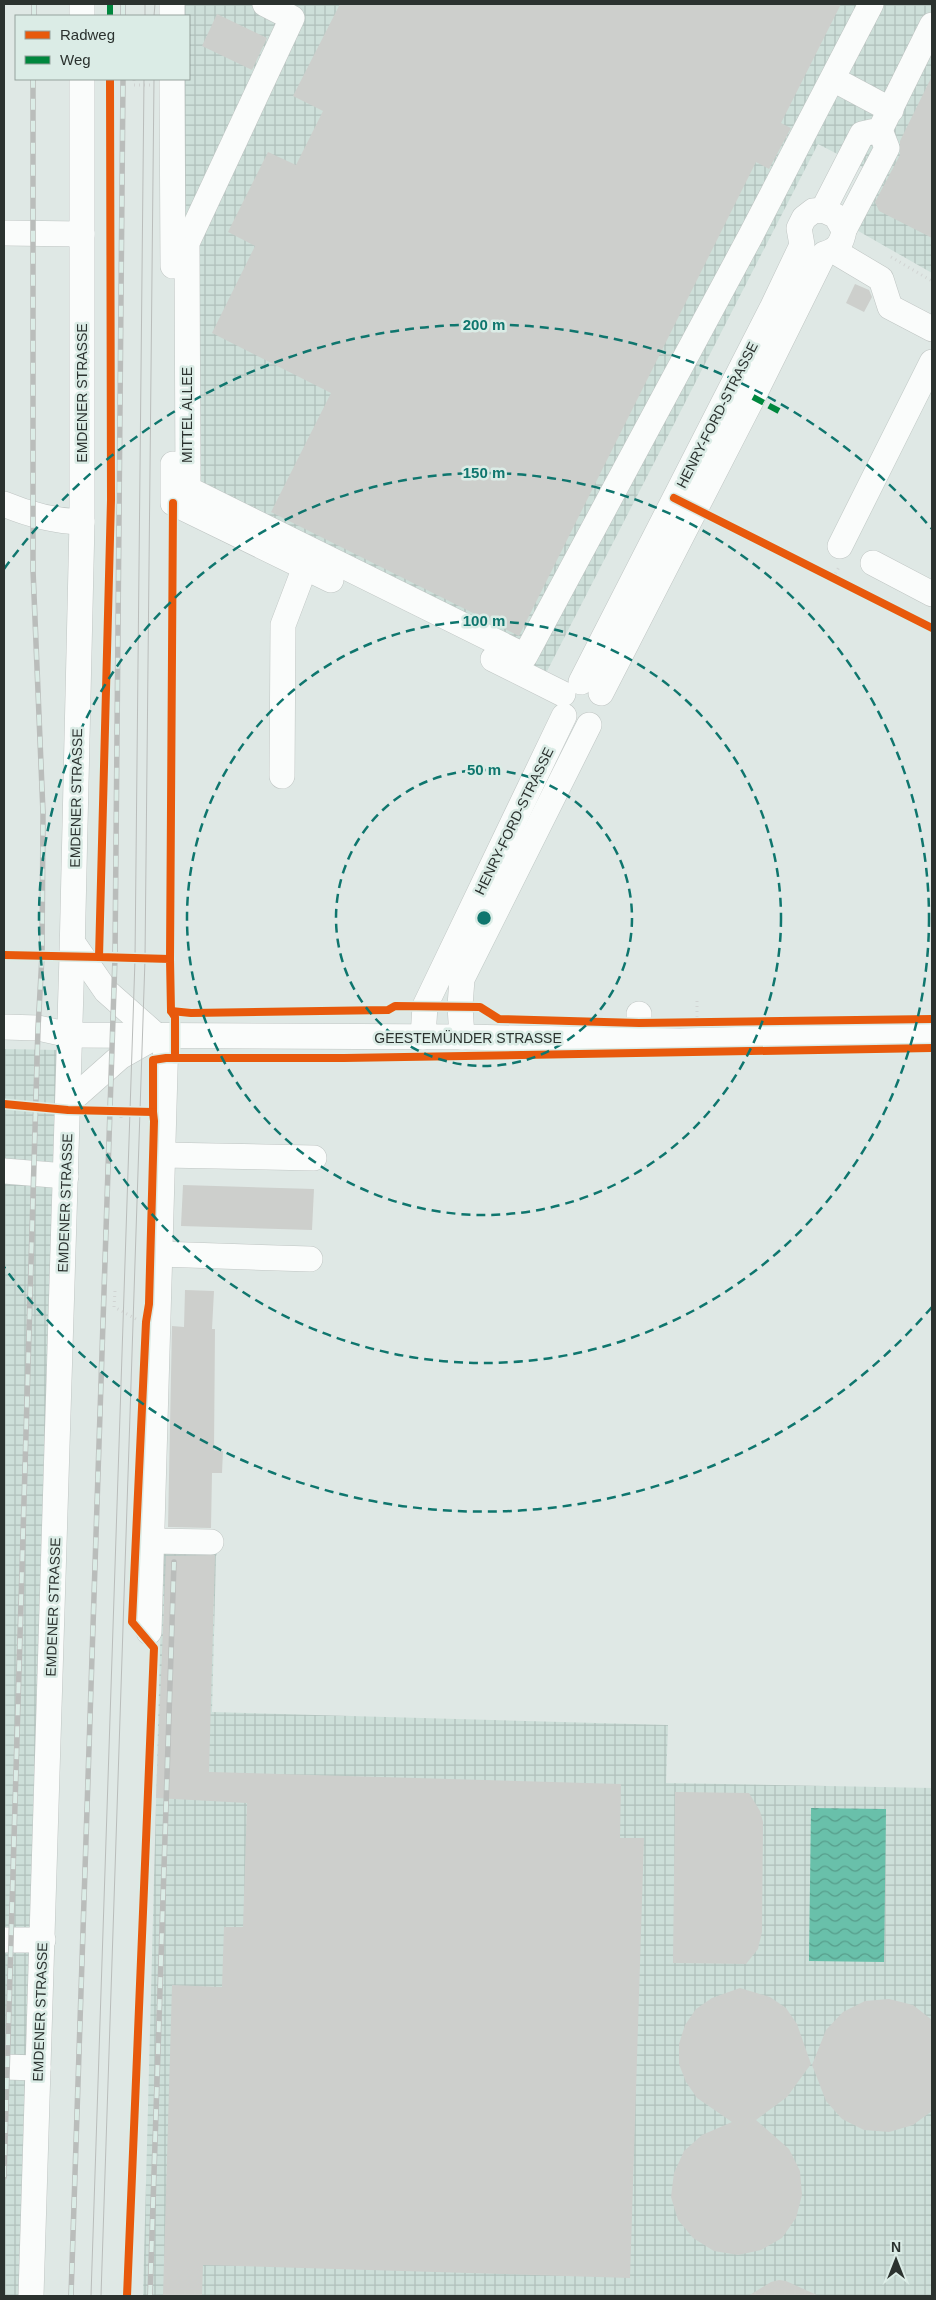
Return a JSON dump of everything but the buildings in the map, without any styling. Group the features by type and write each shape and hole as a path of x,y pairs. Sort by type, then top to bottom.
{"street":[{"name":"MITTEL ALLEE","path":"265,4 292,18 187,243 188,489 525,656 833,79"},
{"path":"871,4 833,79 885,120"},
{"path":"932,24 885,120 862,134 823,210 836,216 826,245 856,266 881,279 890,307 932,329"},
{"name":"EMDENER STRASSE","path":"31,2296 73,943 82,522 82,80"},
{"path":"172,80 173,503 577,696 575,724 589,725"},
{"name":"HENRY-FORD-STRASSE","path":"422,1037 425,1006 577,696 754,397 826,245 887,148 885,120"},
{"name":"HENRY-FORD-STRASSE","path":"823,210 813,211 804,218 799,228 826,245"},
{"path":"4,233 82,234"},
{"path":"840,546 932,362"},
{"path":"4,504 33,516 58,521 82,522"},
{"path":"872,563 932,594"},
{"path":"282,776 283,625 305,567"},
{"name":"HENRY-FORD-STRASSE","path":"462,1037 460,1006 462,979 589,725 600,717 603,712 604,698 577,696"},
{"path":"73,943 106,990 161,1036 162,1155 149,1632"},
{"path":"639,1014 639,1041"},
{"name":"GEESTEMÜNDER STRASSE","path":"4,1027 38,1028 70,1035 462,1037 639,1041 932,1034"},
{"path":"68,1103 120,1058 161,1036"},
{"path":"162,1155 314,1158"},
{"path":"4,1171 66,1176"},
{"path":"159,1254 310,1259"},
{"path":"151,1541 211,1542"},
{"path":"4,1940 43,1940"},
{"path":"4,2067 38,2068"}],"path":[{"path":"121,1112 121,1120"},
{"path":"115,1291 114,1306 140,1321"}],"shaded area":[{"path":"180,4 932,4 932,273 853,228 880,176 818,144 544,677 185,492 181,80 190,80 190,15 180,15"},
{"path":"4,1049 59,1050 38,2296 4,2296"},
{"path":"163,1538 223,1540 216,1556 212,1712 668,1725 666,1783 932,1788 932,2296 143,2296"}],"water":[{"path":"811,1808 886,1809 884,1962 809,1961"}],"tram line":[{"path":"145,4 145,15"},
{"path":"154,15 155,4"},
{"path":"91,2296 135,959 144,80"},
{"path":"101,2296 145,959 154,80"}],"railway":[{"path":"34,4 34,15"},
{"path":"123,4 123,15"},
{"path":"4,2177 38,1028 42,956 43,813 33,570 33,80"},
{"path":"71,2296 115,957 123,80"},
{"path":"150,2296 174,1562"}],"marked path":[{"path":"110,4 110,15"},
{"path":"753,397 779,411"}],"cycle path":[{"path":"110,80 111,500 99,957 170,959 171,1011 175,1017 175,1058"},
{"path":"674,498 932,628"},
{"path":"170,959 173,503"},
{"path":"4,955 99,957"},
{"path":"171,1011 191,1013 388,1010 395,1006 480,1007 499,1019 639,1023 932,1019"},
{"path":"4,1104 68,1110 153,1112 153,1060 166,1058 344,1058 932,1048"},
{"path":"127,2296 154,1648 132,1622 146,1322 149,1304 153,1112"}]}
